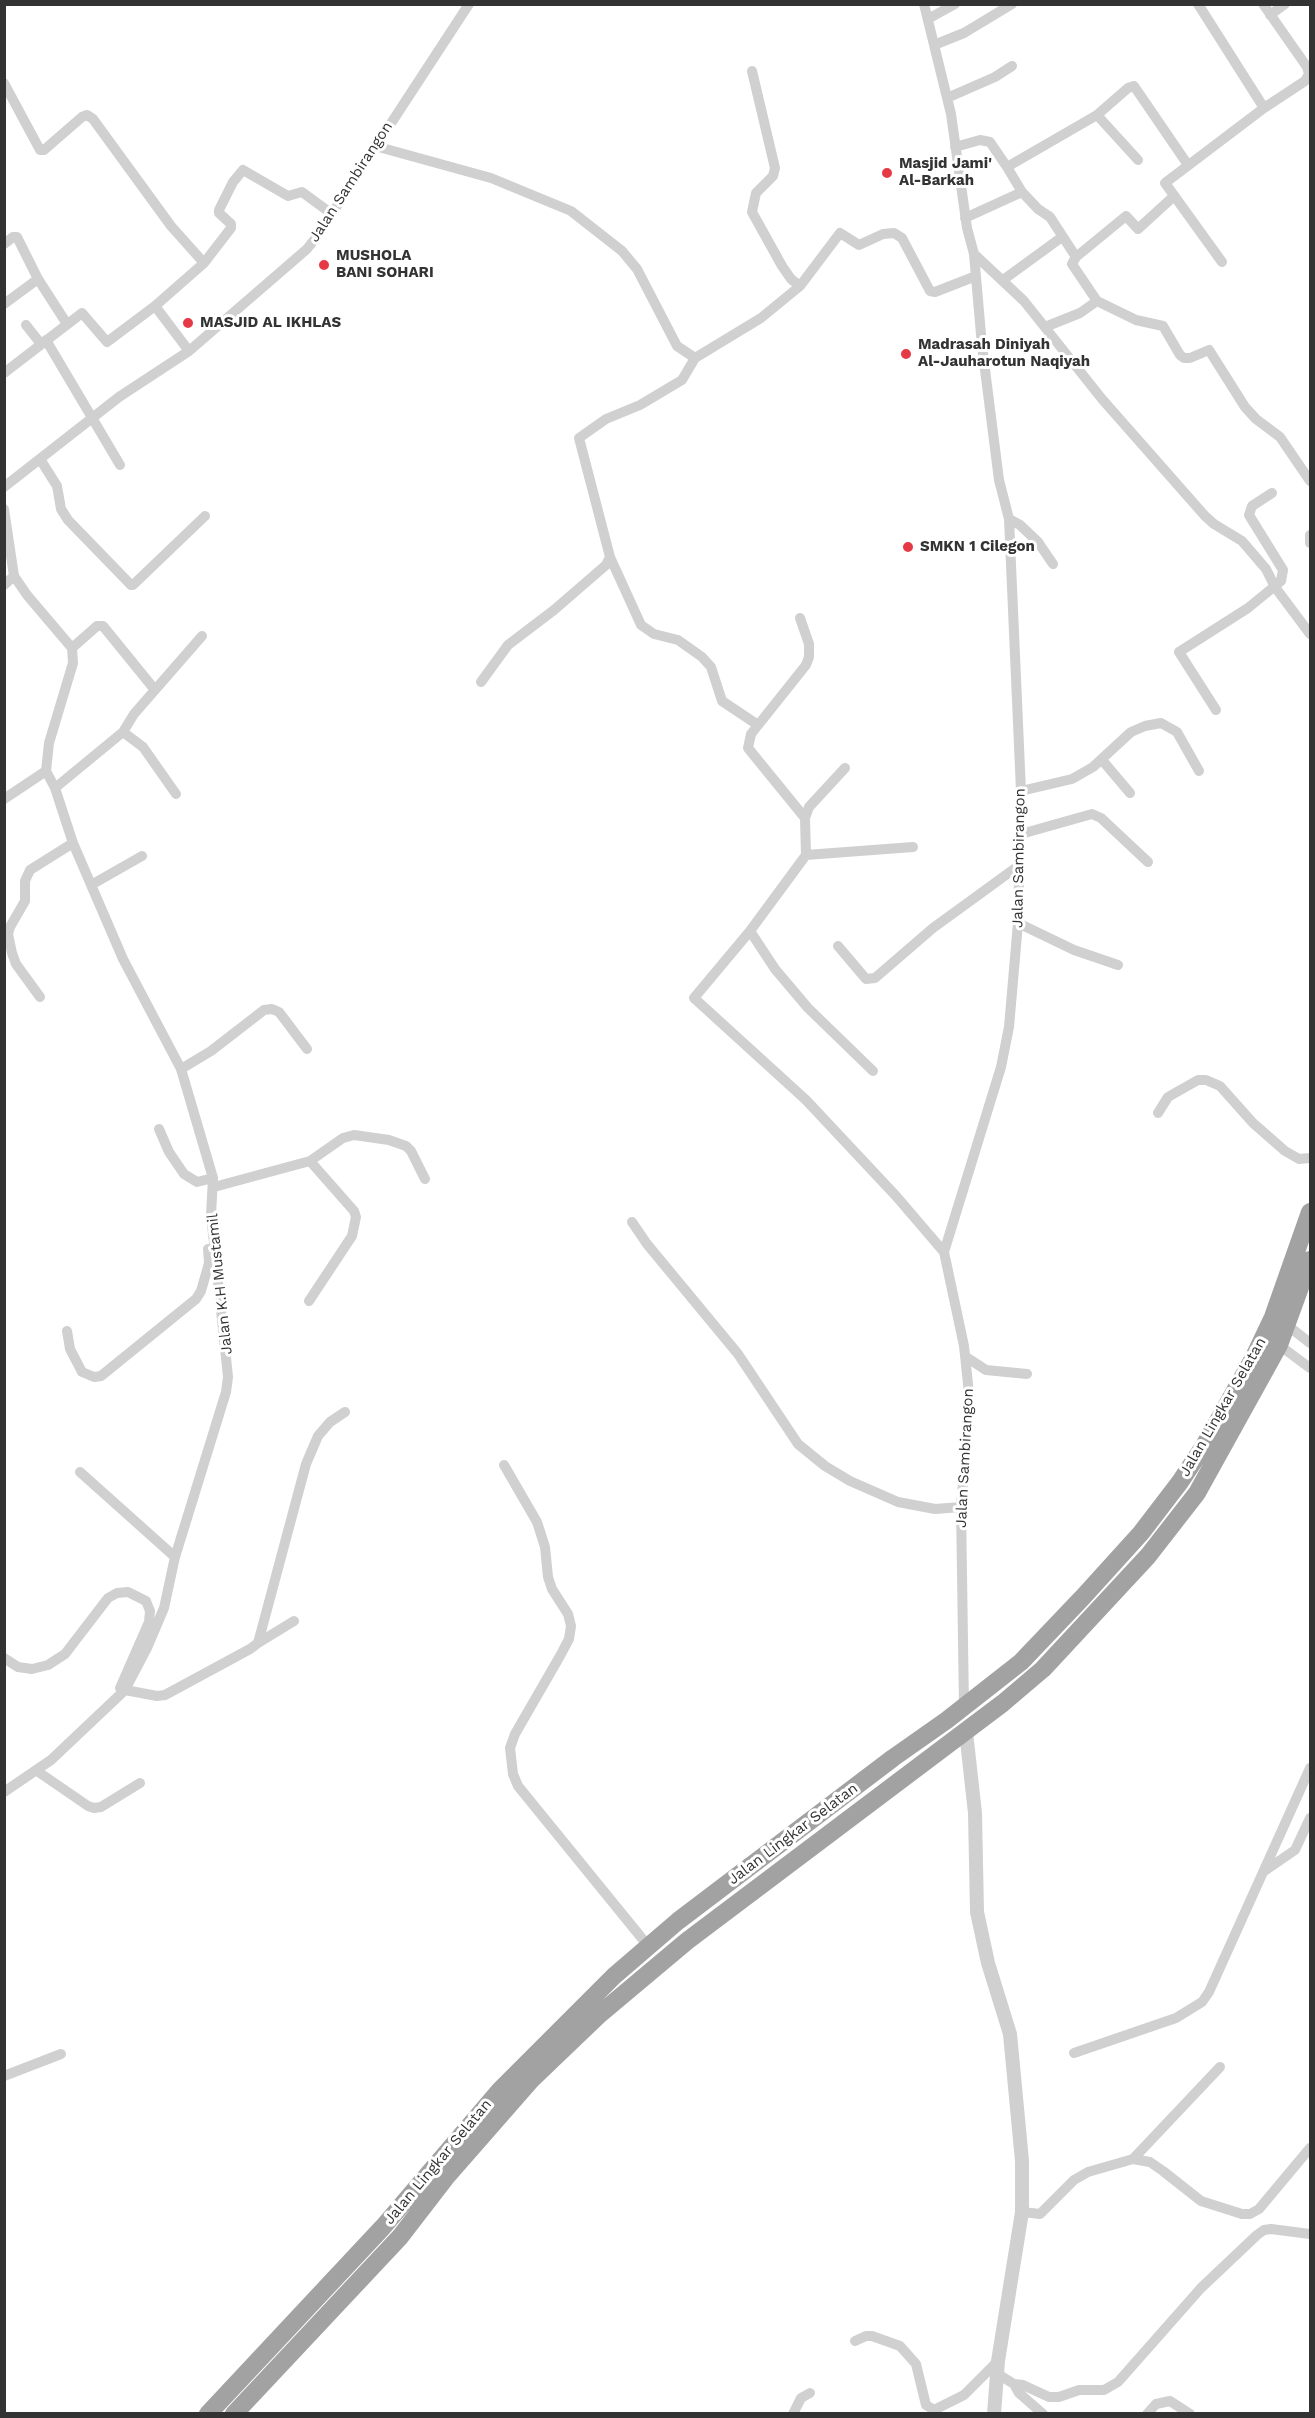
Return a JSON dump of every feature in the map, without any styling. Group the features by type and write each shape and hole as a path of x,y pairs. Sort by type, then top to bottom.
{"highway":[{"name":"Jalan Lingkar Selatan","path":"234,2414 393,2246 447,2176 531,2080 600,2014 687,1941 1003,1703 1043,1669 1140,1564 1197,1493 1212,1450 1273,1317 1311,1212"},
{"name":"Jalan Lingkar Selatan","path":"208,2414 376,2235 500,2090 614,1976 678,1921 1021,1662 1141,1533 1180,1482 1212,1450 1279,1346 1311,1260"},
{"path":"854,1788 866,1807"}],"street":[{"name":"Jalan Sambirangon","path":"4,487 92,418 189,351 306,249 332,214 469,4"},
{"name":"Jalan Sambirangon","path":"924,4 947,98 965,218 974,254 982,346 999,480 1009,519 1022,791 1021,864 1014,986 1001,1067 944,1252 966,1358 970,1403 961,1507 964,1707"},
{"path":"928,18 955,4"},
{"path":"934,45 964,33 1012,4"},
{"path":"1198,4 1264,108"},
{"path":"1222,262 1165,183 1264,108 1305,81 1309,74 1307,67 1263,4"},
{"path":"1270,15 1285,4"},
{"path":"947,98 995,77 1012,66"},
{"path":"752,71 775,168 773,176 756,193 752,212 782,266 791,279 800,286"},
{"path":"4,83 40,150 44,150 82,117 87,116 93,119 171,226 204,262"},
{"path":"1007,167 1097,115 1128,88 1134,86 1188,165"},
{"path":"1097,115 1138,160"},
{"path":"955,147 981,140 990,142 1022,192 1038,209 1050,217 1076,256"},
{"path":"375,146 490,178 571,211 622,251 637,269 677,346 695,358"},
{"path":"4,373 83,313 107,342 155,306 204,262 231,228 231,224 219,212 233,182 243,170 288,196 302,192 332,214"},
{"path":"965,218 1022,192"},
{"path":"1173,197 1138,229 1126,216 1076,256 1072,264 1096,301 1136,320 1163,326 1184,358 1209,351 1245,407 1256,419 1280,437 1311,481"},
{"path":"758,725 723,701 711,668 702,657 678,640 654,634 641,625 610,557 579,438 606,419 640,405 682,380 695,358 761,318 800,286 840,233 859,245 883,234 894,233 902,237 930,291 935,292 976,276"},
{"path":"4,244 12,237 17,237 38,279 67,324"},
{"path":"1003,280 1062,237"},
{"path":"974,254 1024,301 1102,399 1170,477 1214,524 1242,542 1266,569 1275,587 1311,634"},
{"path":"4,304 38,279"},
{"path":"1045,327 1080,313 1096,301"},
{"path":"155,306 189,351"},
{"path":"26,325 43,342 120,465"},
{"path":"40,459 57,486 61,509 68,520 130,585 133,585 205,516"},
{"path":"1216,710 1179,654 1180,650 1235,617 1281,580 1283,570 1249,515 1252,506 1272,493"},
{"path":"4,509 15,576 27,595 72,648 73,663 49,742 46,771 4,799"},
{"path":"1009,519 1020,525 1038,542 1053,564"},
{"path":"1311,535 1311,543"},
{"path":"481,682 508,645 554,610 606,565 610,557"},
{"path":"4,585 15,576"},
{"path":"800,618 808,644 807,665 751,734 748,748 805,818"},
{"path":"72,648 97,626 103,626 155,690"},
{"path":"55,788 123,732 134,714 202,636"},
{"path":"1022,791 1072,779 1102,760 1131,732 1161,723 1177,732 1199,771"},
{"path":"123,732 143,747 176,794"},
{"path":"1102,760 1130,793"},
{"path":"845,768 819,794 805,818 806,855 750,931 694,998 806,1100 896,1196 944,1252"},
{"name":"Jalan K.H Mustamil","path":"4,1792 36,1771 69,1744 125,1690 157,1628 175,1557 226,1392 228,1377 211,1205 213,1182 181,1069 123,959 72,843 55,788 46,771"},
{"path":"1021,834 1092,814 1101,818 1148,862"},
{"path":"40,997 16,964 8,934 25,901 25,880 30,870 72,843"},
{"path":"806,855 913,847"},
{"path":"91,885 142,856"},
{"path":"838,946 866,979 875,978 933,928 1021,864"},
{"path":"1018,923 1074,950 1118,964"},
{"path":"750,931 775,969 808,1008 873,1071"},
{"path":"181,1069 211,1051 264,1010 272,1009 279,1012 307,1049"},
{"path":"1158,1113 1168,1097 1198,1080 1206,1080 1220,1086 1253,1123 1285,1151 1299,1159 1311,1158"},
{"path":"159,1129 169,1152 184,1174 197,1182 213,1182 310,1161 344,1138 354,1135 389,1140 406,1146 411,1151 425,1179"},
{"path":"309,1301 352,1236 357,1217 310,1161"},
{"path":"67,1331 70,1349 82,1372 94,1377 101,1376 196,1299 201,1291 209,1263 206,1217 207,1209 211,1205"},
{"path":"632,1222 647,1244 738,1354 798,1444 842,1476 898,1502 935,1509 961,1507"},
{"path":"1287,1325 1311,1343"},
{"path":"1279,1346 1311,1368"},
{"path":"966,1358 986,1370 1027,1374"},
{"path":"258,1643 306,1464 318,1436 330,1422 345,1412"},
{"path":"504,1465 537,1522 545,1547 548,1577 552,1589 568,1614 571,1626 569,1639 515,1734 510,1748 513,1774 518,1786 648,1947"},
{"path":"80,1472 175,1557"},
{"path":"4,1658 18,1667 32,1669 48,1665 64,1654 108,1598 117,1593 128,1592 146,1601 150,1611 149,1622 115,1701"},
{"path":"125,1690 157,1696 165,1695 250,1649 294,1621"},
{"path":"966,1732 975,1813 977,1912 988,1963 1010,2034 1022,2161 1022,2212 997,2367 994,2414"},
{"path":"1074,2053 1176,2018 1202,2002 1209,1992 1311,1768"},
{"path":"36,1771 94,1808 101,1807 140,1783"},
{"path":"1263,1872 1295,1850 1311,1818"},
{"path":"4,2076 61,2054"},
{"path":"1134,2159 1220,2067"},
{"path":"1022,2212 1040,2214 1074,2180 1088,2172 1134,2159 1150,2162 1163,2170 1201,2201 1242,2214 1250,2214 1258,2209 1311,2148"},
{"path":"1014,2384 1023,2385 1048,2397 1059,2397 1079,2390 1104,2390 1118,2382 1201,2288 1264,2230 1311,2234"},
{"path":"855,2341 872,2336 900,2346 916,2364 926,2405 934,2410 964,2395 997,2367"},
{"path":"997,2367 1014,2384 1019,2393 1043,2414"},
{"path":"793,2414 801,2398 810,2393"},
{"path":"1147,2414 1156,2404 1170,2401 1190,2414"}],"place":[{"name":"Masjid Jami' Al-Barkah","path":"887,173"},
{"name":"MUSHOLA BANI SOHARI","path":"324,265"},
{"name":"MASJID AL IKHLAS","path":"188,323"},
{"name":"Madrasah Diniyah Al-Jauharotun Naqiyah","path":"906,354"},
{"name":"SMKN 1 Cilegon","path":"908,547"}]}
